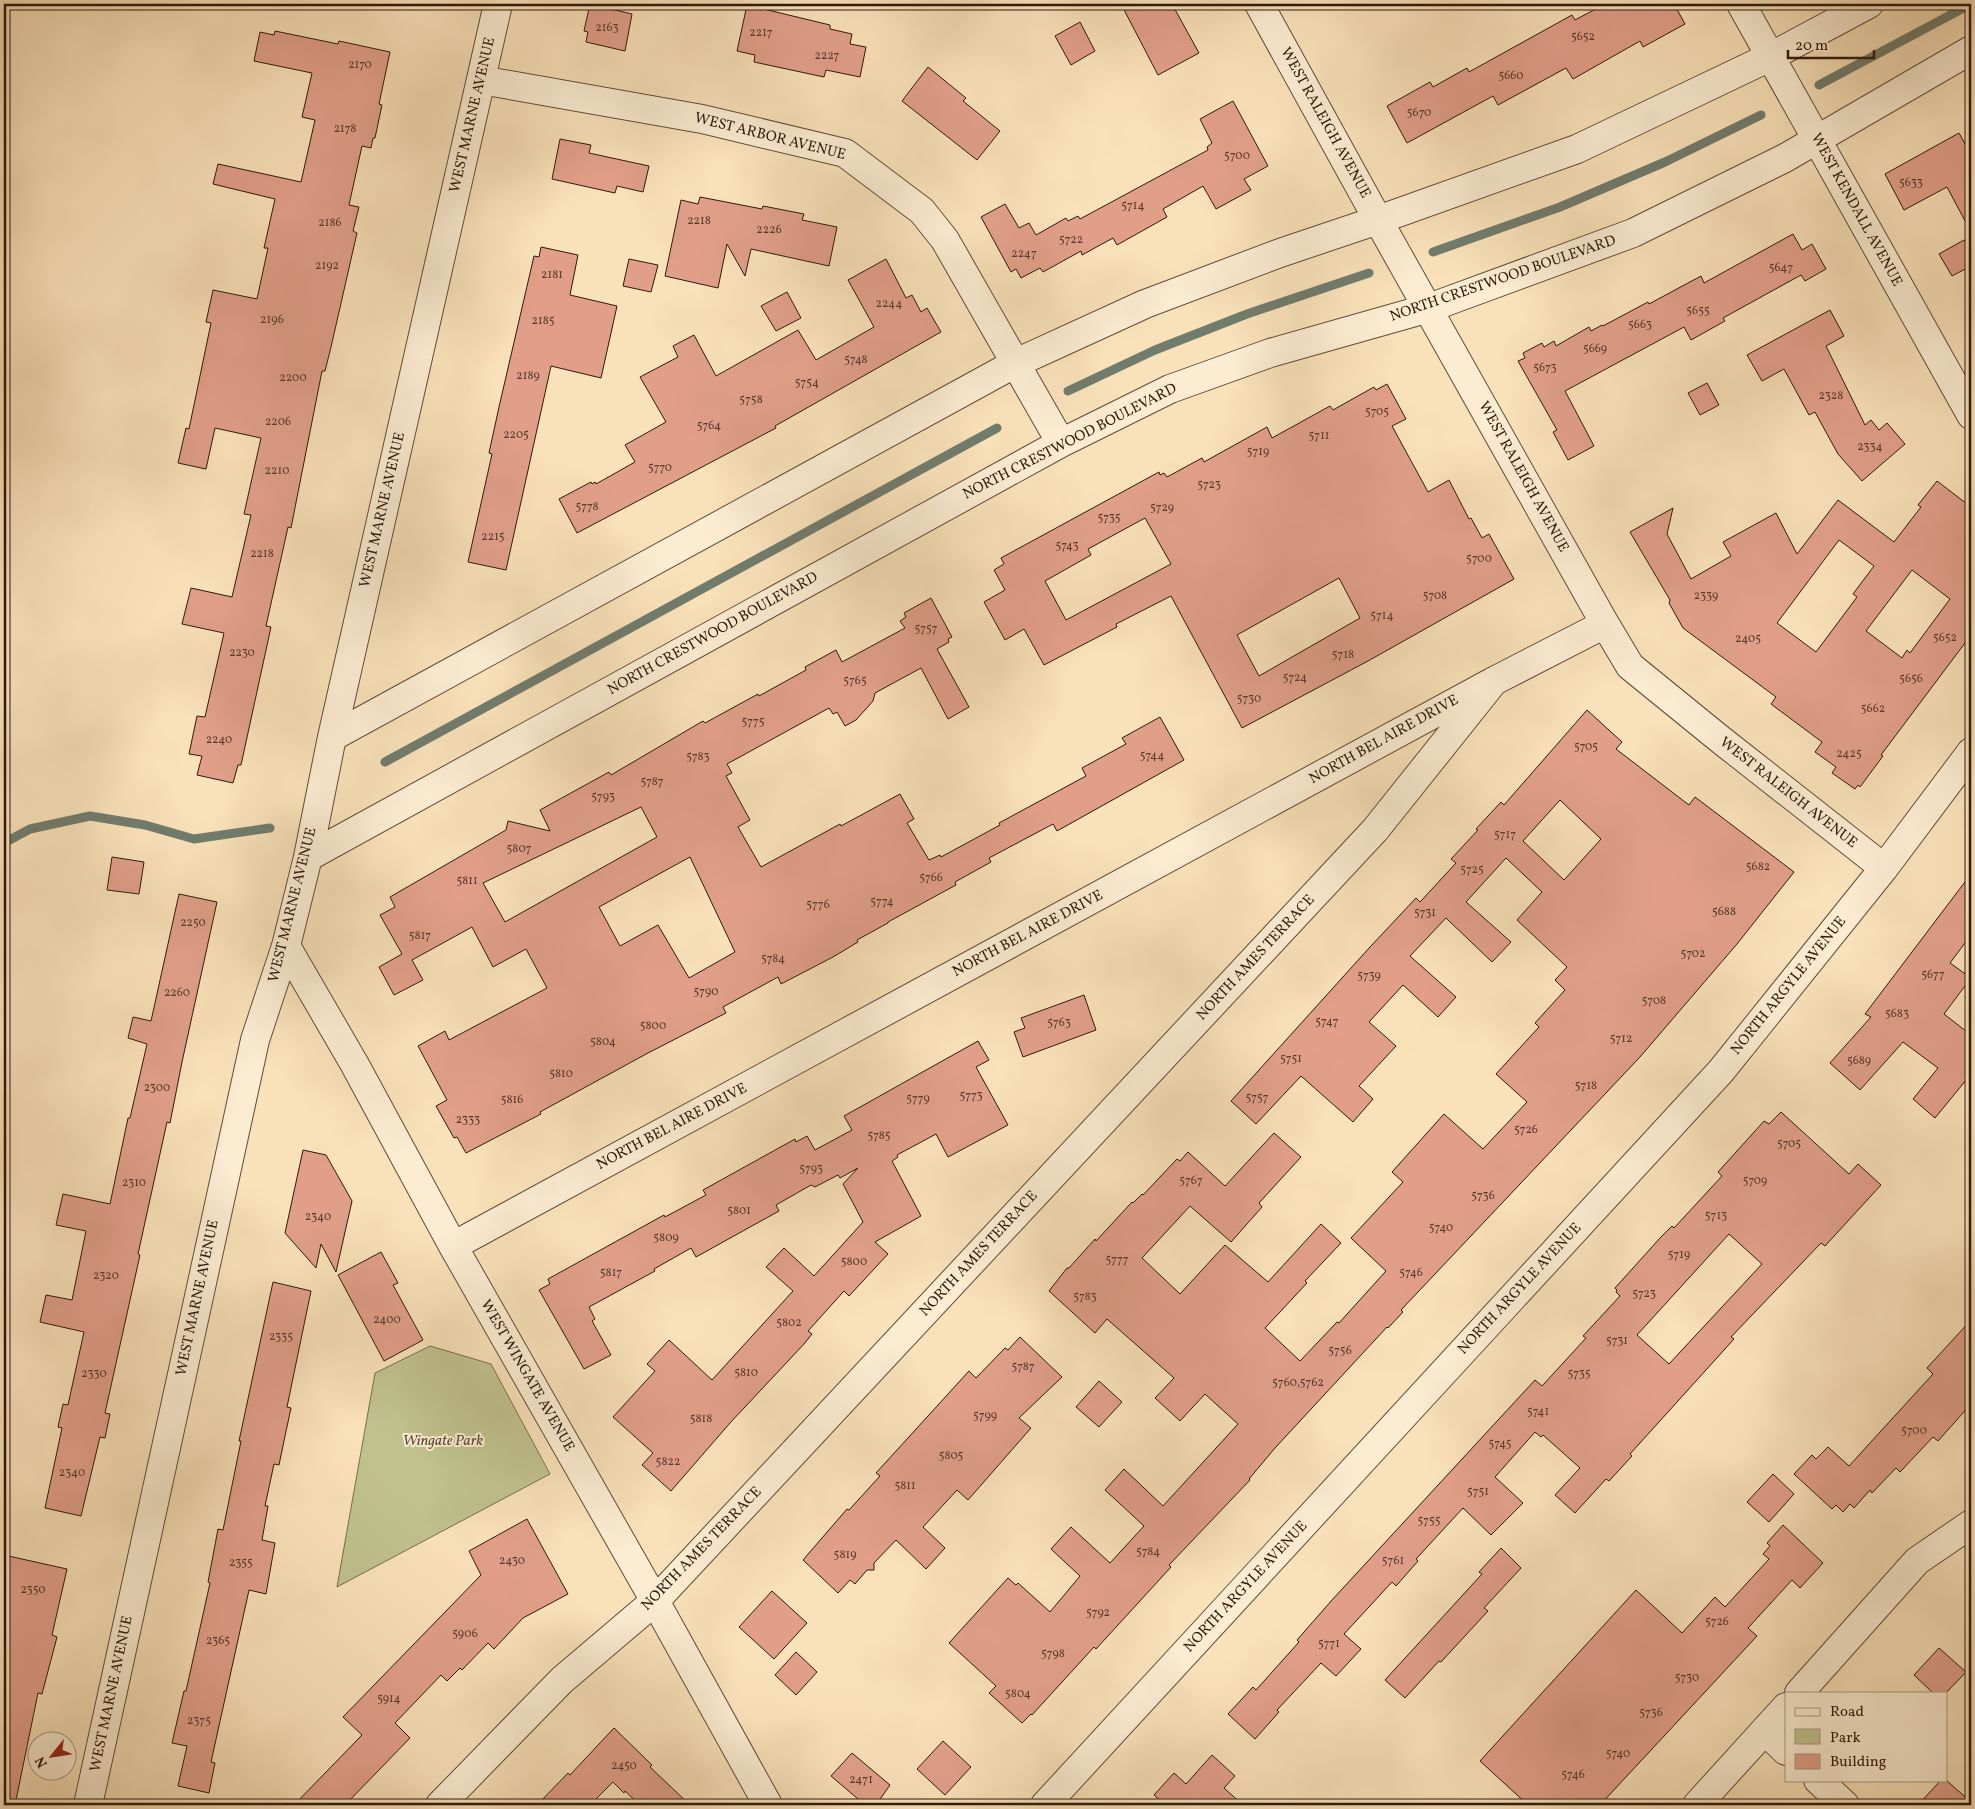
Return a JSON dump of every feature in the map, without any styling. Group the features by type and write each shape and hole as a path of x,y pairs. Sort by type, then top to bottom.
{"street":[{"name":"WEST MARNE AVENUE","path":"88,1805 255,1040 286,946 308,857 332,737 498,4"},
{"name":"WEST RALEIGH AVENUE","path":"1260,4 1378,220 1429,308 1604,624 1630,666 1884,868"},
{"name":"WEST KENDALL AVENUE","path":"1741,4 1971,415"},
{"path":"332,737 1016,363 1145,304 1280,253 1577,149 1770,57 1868,4"},
{"name":"NORTH CRESTWOOD BOULEVARD","path":"308,857 1061,443 1170,389 1270,353 1429,308 1633,233 1785,158 1971,50"},
{"name":"WEST ARBOR AVENUE","path":"481,80 702,119 844,153 922,211 946,240 1061,443"},
{"name":"NORTH BEL AIRE DRIVE","path":"454,1246 1494,680 1604,624"},
{"name":"NORTH AMES TERRACE","path":"440,1805 562,1680 655,1601 1376,830 1494,680"},
{"name":"NORTH ARGYLE AVENUE","path":"1045,1805 1721,1071 1884,868 1971,752"},
{"name":"WEST WINGATE AVENUE","path":"286,946 356,1065 454,1246 768,1805"},
{"path":"1800,1692 1918,1561 1971,1524"},
{"path":"1697,1805 1785,1707"},
{"path":"1764,1731 1785,1750"},
{"path":"1820,1782 1845,1805"}],"green space":[{"name":"Wingate Park","path":"430,1346 491,1364 550,1474 337,1587 375,1373"}],"building":[{"path":"590,4 632,14 625,51 586,42 588,32 584,31"},
{"path":"1121,4 1172,4 1199,53 1158,75"},
{"path":"1605,4 1674,4 1685,24 1643,47 1640,41 1573,79 1566,68 1498,105 1493,96 1407,143 1387,106 1430,82 1433,87 1467,68 1469,72 1572,15 1575,20"},
{"path":"747,5 830,25 830,29 852,34 850,44 866,47 860,77 826,70 824,77 754,62 755,55 737,51"},
{"path":"1080,22 1095,51 1071,65 1055,36"},
{"path":"275,31 338,44 339,41 390,52 379,104 382,105 375,138 373,138 371,148 362,146 349,205 359,207 353,231 357,233 325,371 322,371 291,528 288,527 266,626 271,627 241,765 238,765 233,783 197,775 202,756 189,754 197,716 205,717 224,633 182,624 191,588 232,597 251,515 244,514 261,438 215,428 206,469 178,463 186,428 189,429 211,323 206,322 213,290 257,299 268,248 264,248 275,199 213,184 218,164 301,182 315,120 302,117 312,73 254,61 260,32 274,35"},
{"path":"928,67 966,98 963,101 1000,131 977,160 902,101"},
{"path":"1233,101 1268,166 1244,179 1251,190 1216,209 1203,186 1163,209 1167,217 1117,245 1113,238 1082,255 1081,251 1043,272 1040,268 1021,278 1016,269 1011,272 981,217 1005,204 1019,228 1029,223 1036,235 1066,218 1068,221 1078,216 1080,219 1208,150 1207,147 1212,143 1200,119"},
{"path":"1959,133 1971,155 1971,232 1947,187 1904,210 1885,174"},
{"path":"560,139 591,145 589,153 649,166 643,192 617,186 615,193 552,179"},
{"path":"700,197 762,209 763,206 804,214 802,220 837,227 829,266 751,249 745,276 727,244 718,288 665,276 681,200 698,204"},
{"path":"1793,234 1802,250 1812,244 1826,269 1805,281 1801,275 1723,318 1725,321 1691,340 1684,327 1565,391 1594,446 1568,460 1553,432 1557,430 1518,361 1525,358 1523,353 1542,343 1544,347 1554,341 1556,346 1589,327 1591,331 1603,326 1701,276 1704,283"},
{"path":"1964,240 1971,253 1971,266 1952,276 1939,254"},
{"path":"541,247 578,255 570,295 617,306 601,378 551,366 506,570 468,562 492,454 489,453 499,407 534,256 539,257"},
{"path":"629,259 658,265 651,292 623,286"},
{"path":"886,259 906,298 912,295 921,312 927,308 941,332 775,426 776,428 577,533 559,499 591,482 596,484 635,462 625,445 666,422 640,377 678,357 673,346 694,335 716,376 798,330 816,360 874,327 848,280"},
{"path":"787,292 801,318 776,331 761,306"},
{"path":"1830,310 1844,336 1826,346 1865,425 1871,420 1879,430 1887,423 1905,444 1862,481 1838,454 1815,412 1809,415 1784,369 1762,381 1747,355"},
{"path":"1707,383 1719,405 1700,415 1688,393"},
{"path":"1387,384 1406,419 1392,426 1428,492 1449,480 1469,519 1471,518 1482,538 1489,534 1514,579 1368,661 1242,728 1171,596 1116,624 1117,627 1044,665 1024,629 1005,640 984,602 1005,590 994,570 1004,564 1001,558 1159,472 1160,475 1164,473 1167,477 1202,458 1204,462 1267,427 1272,438 1330,406 1333,410 1374,387 1376,390","holes":["1145,518 1171,564 1066,620 1045,581 1091,555 1088,549","1339,578 1360,618 1259,676 1237,635"]},
{"path":"1937,481 1971,507 1971,635 1881,755 1883,756 1860,787 1858,785 1855,789 1832,773 1836,767 1815,752 1822,742 1771,704 1776,697 1683,628 1669,603 1670,600 1630,532 1673,508 1667,534 1691,579 1731,556 1723,542 1776,513 1797,554 1838,500 1894,542 1921,507 1918,505","holes":["1839,540 1874,566 1853,594 1857,597 1816,652 1777,623","1912,570 1950,599 1910,653 1907,650 1902,658 1866,631"]},
{"path":"931,598 952,637 948,639 949,642 937,649 969,707 948,719 921,668 875,693 873,701 856,720 845,726 837,712 833,714 829,708 727,764 732,773 726,776 750,820 738,827 761,867 900,794 914,819 907,823 929,860 940,855 941,857 1086,776 1082,768 1126,744 1122,738 1160,717 1184,760 1057,831 1053,824 989,858 991,862 955,882 956,885 857,940 858,942 833,957 781,984 778,977 723,1007 726,1013 648,1053 540,1112 541,1114 466,1153 457,1137 454,1138 436,1106 447,1100 418,1046 445,1031 449,1040 547,988 526,949 493,967 472,927 412,960 423,980 394,995 379,967 402,954 380,915 395,907 390,897 506,830 508,821 550,831 540,810 609,772 611,775 703,721 705,723 758,694 759,696 806,670 805,667 836,650 842,662 905,628 900,621 906,617 904,613","holes":["641,807 657,837 505,922 483,883","690,857 735,952 689,978 658,925 620,946 599,907"]},
{"path":"1587,710 1622,742 1616,749 1689,805 1695,797 1794,872 1737,944 1640,1057 1401,1310 1403,1312 1275,1448 1250,1480 1169,1565 1171,1567 1096,1649 1094,1647 1032,1715 1022,1723 989,1693 996,1686 949,1643 1008,1578 1016,1585 1018,1583 1050,1612 1080,1576 1051,1549 1071,1527 1110,1563 1144,1526 1105,1490 1124,1469 1163,1506 1238,1424 1205,1394 1180,1421 1155,1398 1174,1378 1107,1319 1095,1333 1049,1291 1067,1268 1095,1239 1096,1241 1132,1202 1143,1195 1177,1159 1180,1161 1188,1152 1225,1186 1274,1133 1301,1157 1259,1203 1262,1207 1231,1242 1190,1206 1142,1258 1180,1294 1225,1245 1268,1282 1321,1224 1341,1243 1305,1281 1307,1283 1265,1328 1300,1361 1337,1322 1339,1323 1386,1271 1351,1238 1403,1182 1392,1172 1444,1114 1483,1149 1527,1102 1496,1074 1539,1027 1535,1023 1565,990 1555,980 1567,967 1517,920 1542,892 1506,858 1466,902 1511,942 1492,962 1446,918 1410,956 1456,997 1438,1017 1403,985 1369,1022 1396,1046 1359,1086 1373,1099 1353,1122 1301,1076 1256,1124 1231,1101 1416,898 1420,902 1456,863 1451,859 1478,830 1476,829 1501,802 1504,805","holes":["1560,800 1601,839 1564,880 1523,841"]},
{"path":"112,857 144,862 139,894 107,890"},
{"path":"1971,874 1971,935 1950,963 1971,978 1944,1014 1971,1035 1971,1074 1935,1118 1913,1099 1938,1068 1903,1042 1860,1090 1830,1063 1871,1017 1865,1014"},
{"path":"179,894 217,902 170,1123 167,1122 138,1254 140,1255 105,1413 110,1414 105,1438 100,1437 81,1516 45,1508 62,1428 58,1427 63,1404 68,1405 84,1332 40,1322 46,1295 72,1300 86,1231 56,1225 63,1194 110,1204 128,1118 130,1118 147,1044 128,1038 133,1017 151,1021"},
{"path":"1084,995 1096,1030 1023,1057 1014,1032 1025,1028 1021,1018"},
{"path":"978,1041 989,1060 976,1067 1008,1125 948,1157 936,1134 897,1155 898,1157 892,1161 921,1216 875,1242 888,1254 849,1296 844,1291 808,1331 812,1334 804,1344 730,1423 671,1491 642,1465 653,1453 613,1417 655,1371 647,1364 669,1340 712,1380 793,1291 766,1267 784,1248 814,1276 863,1222 843,1184 858,1168 840,1178 838,1175 815,1187 811,1185 776,1205 779,1211 696,1257 691,1248 654,1269 655,1271 589,1307 595,1319 592,1321 611,1355 584,1369 539,1290 550,1284 548,1279 664,1215 665,1217 706,1195 703,1190 795,1139 796,1142 807,1136 815,1150 852,1130 844,1116"},
{"path":"1781,1112 1849,1174 1858,1164 1881,1185 1825,1246 1821,1243 1731,1337 1734,1339 1630,1454 1632,1456 1609,1481 1606,1479 1575,1513 1555,1495 1580,1468 1543,1435 1541,1437 1535,1432 1495,1477 1523,1503 1491,1535 1463,1508 1416,1559 1418,1561 1396,1586 1392,1582 1344,1634 1361,1649 1336,1676 1321,1663 1277,1710 1279,1712 1255,1739 1228,1714 1253,1687 1256,1690 1299,1642 1297,1640 1332,1600 1535,1380 1542,1386 1586,1338 1583,1336 1620,1296 1615,1288 1660,1238 1672,1226 1674,1228 1722,1176 1718,1172 1764,1121 1769,1124","holes":["1729,1234 1762,1264 1669,1364 1637,1335"]},
{"path":"303,1150 326,1155 352,1201 336,1272 321,1244 316,1268 285,1233"},
{"path":"381,1252 398,1283 393,1285 423,1340 384,1361 338,1275"},
{"path":"273,1282 311,1291 287,1407 291,1408 279,1465 274,1464 265,1506 268,1506 262,1540 275,1543 266,1594 249,1590 211,1762 215,1763 209,1793 178,1786 187,1746 172,1743 184,1691 186,1691 210,1583 208,1582 218,1529 223,1530 241,1441 239,1441"},
{"path":"1971,1320 1971,1404 1938,1441 1933,1437 1900,1472 1896,1468 1872,1493 1870,1490 1854,1508 1850,1504 1843,1512 1836,1505 1832,1509 1794,1474 1812,1455 1816,1459 1828,1447 1849,1466 1933,1374 1927,1368"},
{"path":"1020,1337 1062,1377 1019,1418 1031,1428 968,1500 957,1490 923,1527 945,1548 926,1569 896,1540 874,1563 874,1570 867,1570 855,1584 850,1580 838,1593 803,1560 847,1509 849,1510 880,1476 876,1473 969,1371 976,1378 1005,1348 1008,1350"},
{"path":"1099,1381 1122,1402 1099,1427 1076,1407"},
{"path":"1773,1474 1794,1494 1769,1522 1747,1502"},
{"path":"527,1519 568,1594 523,1618 494,1649 488,1643 462,1670 460,1668 447,1681 441,1675 395,1723 410,1738 345,1805 294,1805 362,1735 343,1717 481,1575 469,1551"},
{"path":"1783,1525 1823,1563 1800,1588 1792,1580 1748,1628 1757,1636 1600,1805 1528,1805 1480,1761 1636,1590 1682,1633 1715,1597 1725,1607 1769,1559 1763,1554 1770,1546 1767,1543"},
{"path":"1501,1548 1521,1568 1484,1608 1488,1611 1405,1698 1385,1680 1482,1574 1479,1572"},
{"path":"4,1555 67,1569 52,1635 57,1637 42,1694 38,1693 30,1732 28,1732 28,1742 15,1805 4,1805"},
{"path":"772,1591 807,1623 774,1659 739,1627"},
{"path":"1939,1648 1966,1672 1947,1692 1932,1692 1914,1675"},
{"path":"796,1652 817,1672 796,1695 775,1675"},
{"path":"614,1728 652,1765 650,1767 690,1805 640,1805 613,1782 590,1805 537,1805 568,1773 570,1775"},
{"path":"943,1741 971,1767 945,1795 917,1769"},
{"path":"852,1753 890,1785 876,1805 865,1805 831,1776"},
{"path":"1212,1755 1235,1776 1224,1788 1243,1805 1165,1805 1154,1795 1174,1773 1186,1784"},
{"path":"1939,1782 1948,1782 1971,1802 1971,1805 1918,1805"}],"waterway":[{"path":"1819,85 1971,4"},
{"path":"1433,252 1560,207 1665,162 1761,115"},
{"path":"1068,391 1155,350 1247,314 1369,273"},
{"path":"385,762 997,428"},
{"path":"4,843 30,829 90,816 145,825 194,839 270,828"}]}
